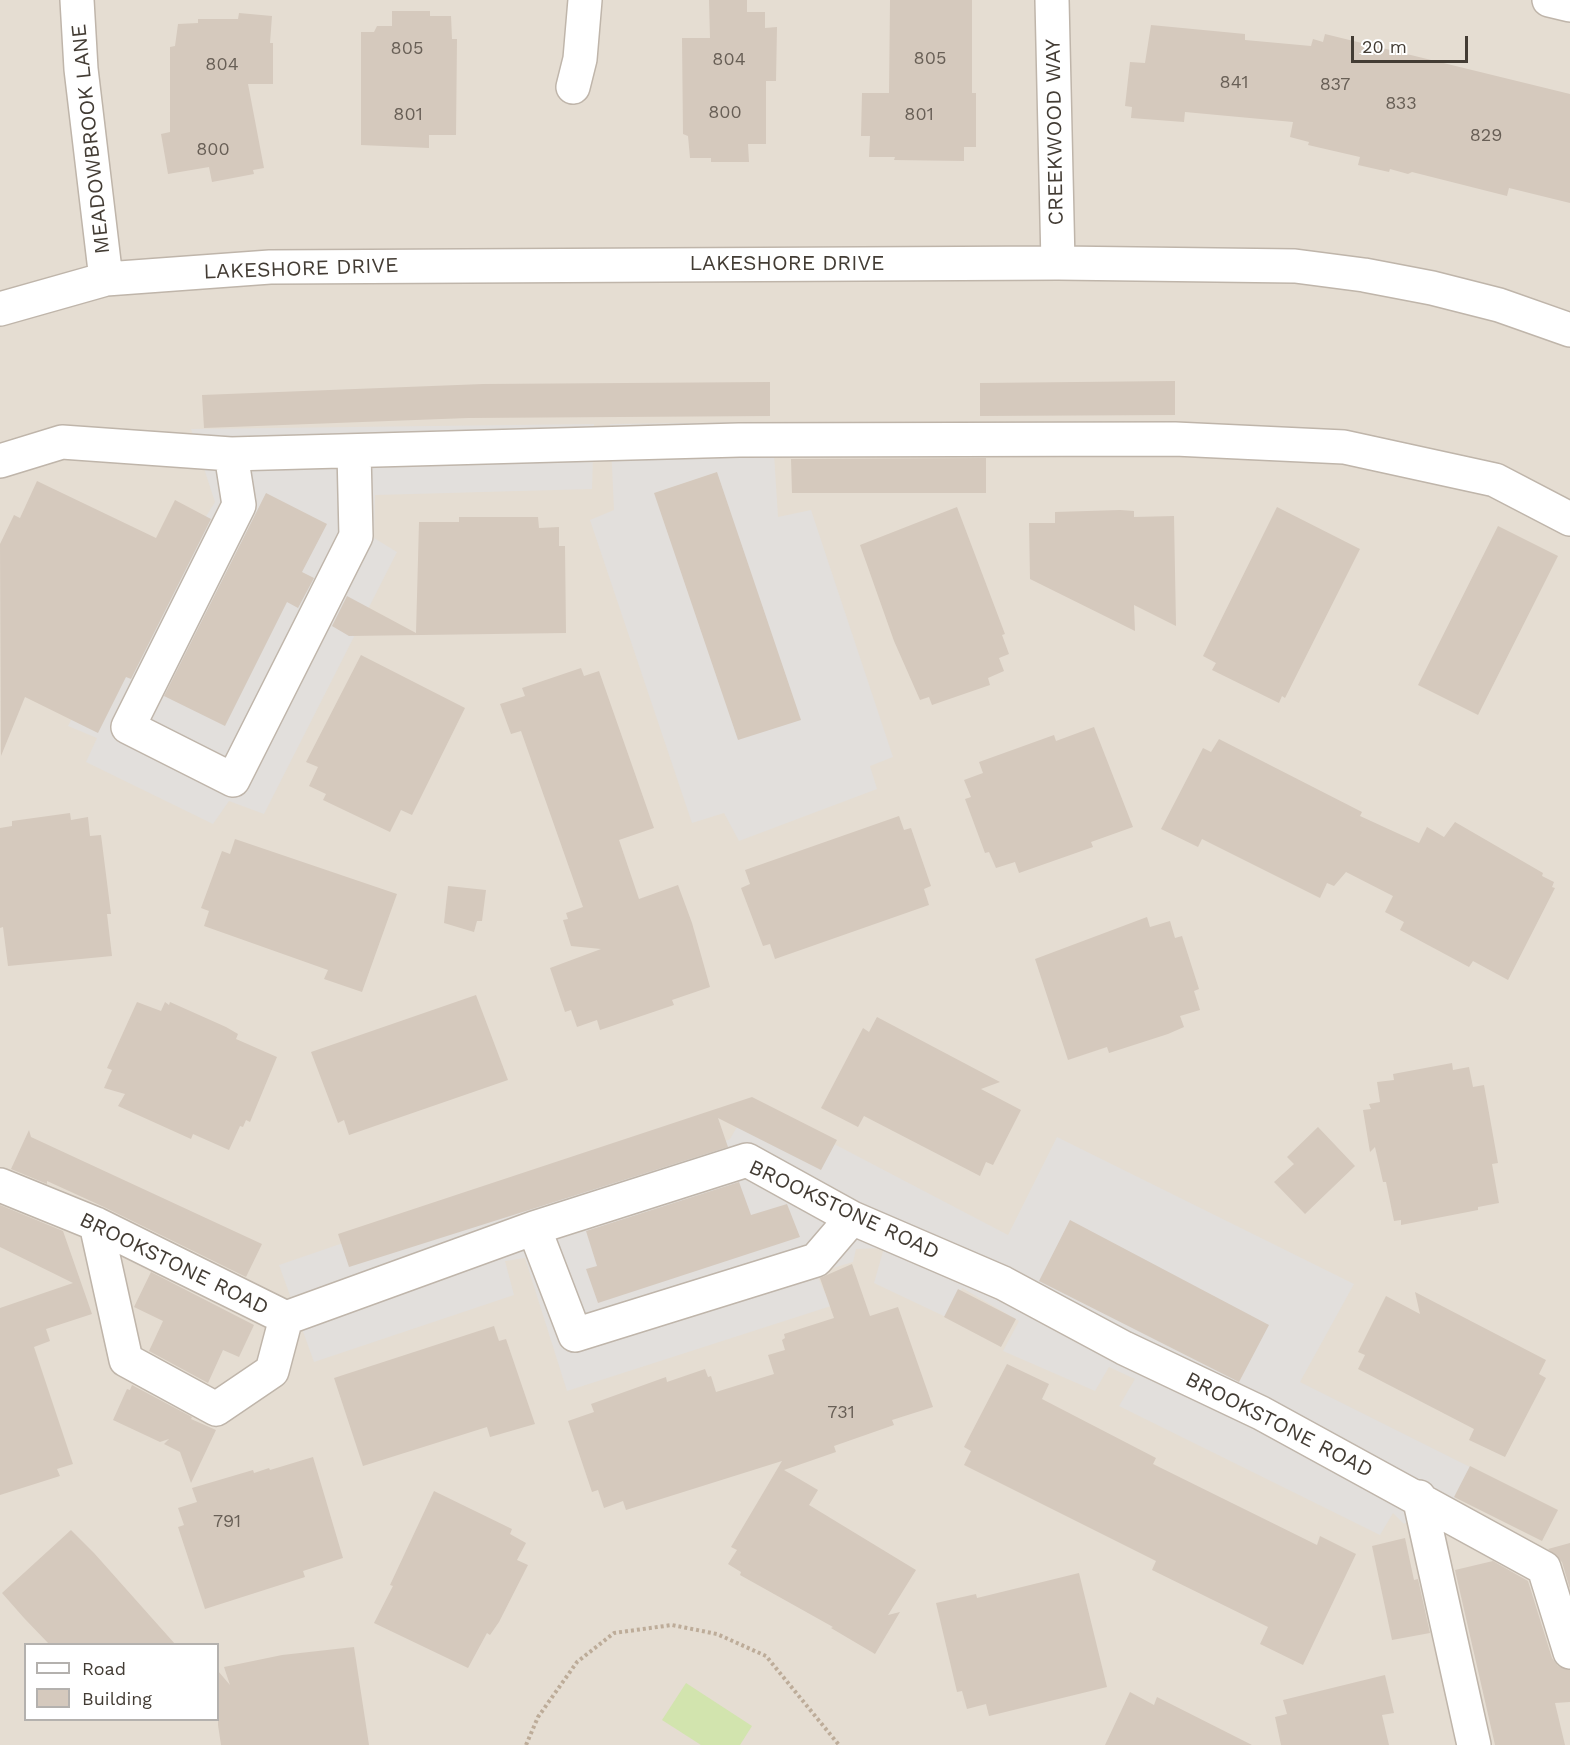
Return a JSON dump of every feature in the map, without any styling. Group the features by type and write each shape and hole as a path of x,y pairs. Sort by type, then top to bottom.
{"street":[{"name":"MEADOWBROOK LANE","path":"77,0 81,69 106,279"},
{"path":"573,87 580,59 585,0"},
{"name":"CREEKWOOD WAY","path":"1052,0 1058,263"},
{"path":"1549,0 1570,5"},
{"name":"LAKESHORE DRIVE","path":"0,309 106,279 270,267 1058,263 1295,266 1364,275 1499,305 1570,330"},
{"path":"0,461 62,442 231,454 798,440 1175,439 1344,447 1495,480 1570,519"},
{"path":"231,454 239,505 129,727 233,780 356,536 354,452"},
{"name":"BROOKSTONE ROAD","path":"0,1185 96,1224 286,1318 534,1228 747,1160 852,1218 1003,1283 1124,1348 1260,1413 1419,1497 1544,1568 1570,1652"},
{"path":"534,1228 575,1335 816,1260 852,1218"},
{"path":"96,1224 126,1360 216,1409 272,1371 286,1318"},
{"path":"1419,1497 1474,1745"}],"path":[{"path":"526,1745 538,1717 577,1662 614,1633 672,1625 717,1634 766,1656 839,1745"}],"shaded area":[{"path":"0,0 1570,0 1570,1745 0,1745"},
{"path":"772,422 778,517 811,510 893,757 870,766 877,789 739,841 724,813 692,823 590,520 614,510 610,424"},
{"path":"594,424 592,489 375,495 374,538 397,552 264,814 229,801 213,824 86,762 97,738 68,726 178,505 205,518 215,502 191,429"},
{"path":"752,1101 1008,1235 1057,1137 1354,1284 1300,1382 1472,1468 1458,1497 1404,1524 1393,1513 1380,1535 1119,1406 1135,1379 1109,1367 1095,1391 1003,1351 1019,1321 962,1288 950,1319 874,1283 884,1248 856,1249 853,1262 816,1273 831,1306 567,1391 525,1258 505,1261 514,1295 314,1362 279,1265 707,1118 721,1143 730,1139"}],"green space":[{"path":"686,1683 752,1726 740,1745 701,1745 662,1720"}],"building":[{"path":"709,0 747,0 747,12 765,12 765,28 777,27 776,81 766,81 766,144 748,144 749,162 711,162 711,158 690,158 688,136 683,134 682,38 710,38"},
{"path":"890,0 972,0 972,93 976,93 976,147 964,147 964,161 894,160 895,157 869,157 870,136 861,136 862,93 889,93"},
{"path":"392,11 430,11 430,16 451,16 452,39 457,39 456,135 429,135 429,148 361,145 361,32 374,32 377,26 392,26"},
{"path":"239,13 272,16 270,43 273,43 273,84 248,84 264,168 253,170 254,174 212,182 209,167 168,174 161,134 170,132 170,47 175,46 178,24 198,23 198,19 238,19"},
{"path":"1151,25 1245,34 1245,40 1311,46 1313,39 1323,42 1325,34 1570,94 1570,203 1509,188 1507,196 1412,172 1408,174 1390,169 1389,172 1358,165 1360,157 1308,145 1309,142 1290,137 1293,122 1185,112 1184,122 1131,118 1132,107 1125,106 1130,62 1145,63"},
{"path":"1175,381 1175,415 980,416 980,383"},
{"path":"770,382 770,416 468,418 204,428 202,395 483,384"},
{"path":"986,458 986,493 792,493 791,459"},
{"path":"717,472 801,720 738,740 654,493"},
{"path":"37,481 156,538 175,500 211,519 131,679 126,677 98,733 25,697 1,756 0,544 14,515 20,518"},
{"path":"266,493 327,524 302,572 314,578 298,608 287,602 225,726 164,696"},
{"path":"957,507 1005,634 1002,635 1009,654 999,658 1004,671 988,678 990,685 932,705 929,697 920,700 894,641 860,545"},
{"path":"1277,507 1360,549 1285,698 1282,696 1279,703 1212,670 1216,663 1203,656"},
{"path":"1134,511 1134,517 1174,516 1176,626 1134,605 1135,631 1030,579 1029,523 1055,523 1055,512"},
{"path":"459,517 538,517 539,528 559,527 559,546 565,546 566,633 349,636 332,626 347,596 416,633 419,522 459,522"},
{"path":"1498,526 1558,556 1478,715 1418,685"},
{"path":"361,655 465,708 412,815 401,810 390,832 323,800 326,794 309,786 318,767 306,762"},
{"path":"581,668 584,676 599,671 654,828 619,840 639,899 678,885 692,923 710,987 672,1000 674,1005 600,1030 597,1020 577,1027 571,1010 565,1012 550,968 601,949 571,946 563,920 568,919 566,913 583,907 521,731 511,734 500,704 525,696 522,688"},
{"path":"1094,727 1133,827 1091,842 1093,847 1019,873 1015,862 996,868 989,852 985,853 965,799 971,797 964,780 983,773 979,762 1054,735 1056,741"},
{"path":"1219,739 1362,812 1360,816 1419,843 1427,827 1444,837 1455,822 1543,873 1542,876 1554,882 1552,887 1555,888 1508,980 1473,961 1469,967 1400,930 1404,922 1385,912 1393,896 1346,872 1334,886 1327,883 1320,898 1202,839 1198,847 1161,829 1203,748 1211,752"},
{"path":"70,813 71,820 88,817 90,836 101,835 111,914 107,914 112,956 8,966 3,927 0,928 0,828 12,826 12,821"},
{"path":"899,816 904,830 911,828 931,886 924,889 929,905 775,959 770,944 763,946 741,888 750,884 745,870"},
{"path":"235,839 397,894 362,992 324,979 328,970 204,926 209,911 201,908 222,851 230,854"},
{"path":"448,886 486,890 482,921 477,921 474,932 444,923"},
{"path":"1147,917 1150,927 1170,921 1175,938 1182,936 1199,989 1194,991 1200,1010 1180,1016 1184,1027 1168,1034 1109,1053 1107,1047 1068,1060 1035,959"},
{"path":"476,995 508,1080 349,1135 344,1120 338,1123 311,1052"},
{"path":"137,1002 161,1011 165,1002 169,1005 170,1002 226,1027 238,1034 236,1039 277,1057 250,1122 246,1120 243,1127 240,1126 229,1150 193,1134 191,1139 118,1106 125,1094 104,1088 112,1070 107,1068"},
{"path":"877,1017 1000,1082 981,1089 1021,1110 993,1165 986,1162 980,1176 864,1116 858,1127 821,1108 863,1028 869,1032"},
{"path":"1452,1063 1453,1070 1469,1067 1473,1087 1484,1085 1498,1163 1492,1164 1499,1203 1478,1207 1478,1210 1401,1225 1401,1220 1394,1221 1386,1182 1383,1182 1375,1147 1370,1152 1363,1110 1371,1109 1369,1104 1380,1102 1377,1082 1394,1080 1393,1074"},
{"path":"752,1097 837,1140 821,1170 718,1118 728,1147 349,1267 338,1234"},
{"path":"1318,1127 1355,1166 1305,1214 1274,1182 1294,1164 1287,1157"},
{"path":"29,1130 31,1137 262,1244 246,1277 104,1207 47,1181 47,1184 11,1169"},
{"path":"739,1182 751,1215 787,1204 800,1237 598,1303 586,1269 597,1266 586,1231"},
{"path":"0,1205 63,1231 92,1314 46,1329 50,1341 34,1347 73,1464 57,1469 60,1476 0,1495 0,1308 73,1283 0,1247"},
{"path":"1070,1220 1269,1325 1239,1382 1039,1281"},
{"path":"852,1264 870,1316 898,1307 933,1407 892,1420 894,1425 834,1446 836,1452 784,1470 818,1490 809,1505 916,1570 888,1615 900,1612 875,1654 831,1628 833,1627 740,1575 741,1572 728,1564 737,1550 731,1547 782,1461 626,1510 623,1501 604,1508 598,1490 592,1492 568,1421 594,1412 591,1404 666,1377 667,1382 705,1369 708,1377 711,1376 716,1392 774,1374 768,1355 785,1350 782,1340 785,1338 784,1334 834,1318 820,1278"},
{"path":"151,1272 254,1325 239,1357 223,1350 208,1383 149,1351 163,1321 134,1307"},
{"path":"958,1289 1016,1319 1001,1347 944,1317"},
{"path":"1415,1292 1546,1360 1539,1374 1546,1378 1505,1457 1469,1440 1474,1429 1358,1369 1365,1355 1358,1352 1386,1296 1420,1314"},
{"path":"494,1326 499,1341 506,1339 535,1424 490,1437 487,1427 363,1466 334,1378"},
{"path":"1007,1364 1049,1384 1042,1399 1156,1458 1153,1464 1317,1545 1320,1536 1356,1554 1303,1665 1260,1644 1268,1627 1152,1570 1156,1561 964,1465 971,1451 964,1447"},
{"path":"132,1385 192,1417 191,1419 216,1430 191,1483 180,1452 164,1444 169,1439 160,1442 113,1420 127,1389 130,1390"},
{"path":"313,1457 343,1558 303,1571 305,1577 205,1609 178,1527 184,1525 178,1508 197,1502 192,1488 253,1470 254,1473 269,1468 270,1470"},
{"path":"1470,1466 1558,1510 1542,1541 1454,1497"},
{"path":"434,1491 512,1529 510,1534 526,1543 517,1560 528,1565 499,1622 490,1635 487,1633 468,1668 374,1623 393,1586 390,1585"},
{"path":"71,1530 174,1643 48,1643 2,1593"},
{"path":"1405,1538 1414,1580 1418,1579 1430,1633 1392,1640 1372,1546"},
{"path":"1570,1543 1570,1589 1562,1562 1548,1549"},
{"path":"1493,1561 1528,1581 1552,1658 1558,1666 1570,1670 1570,1702 1555,1703 1565,1745 1495,1745 1455,1570"},
{"path":"1079,1573 1107,1687 989,1716 986,1704 967,1709 962,1691 957,1692 936,1603 976,1594 977,1598"},
{"path":"354,1647 369,1745 221,1745 218,1725 219,1672 230,1685 224,1667 282,1655"},
{"path":"1385,1675 1394,1713 1382,1715 1389,1745 1281,1745 1275,1717 1287,1714 1283,1700"},
{"path":"1130,1692 1154,1705 1157,1697 1252,1745 1105,1745"}]}
